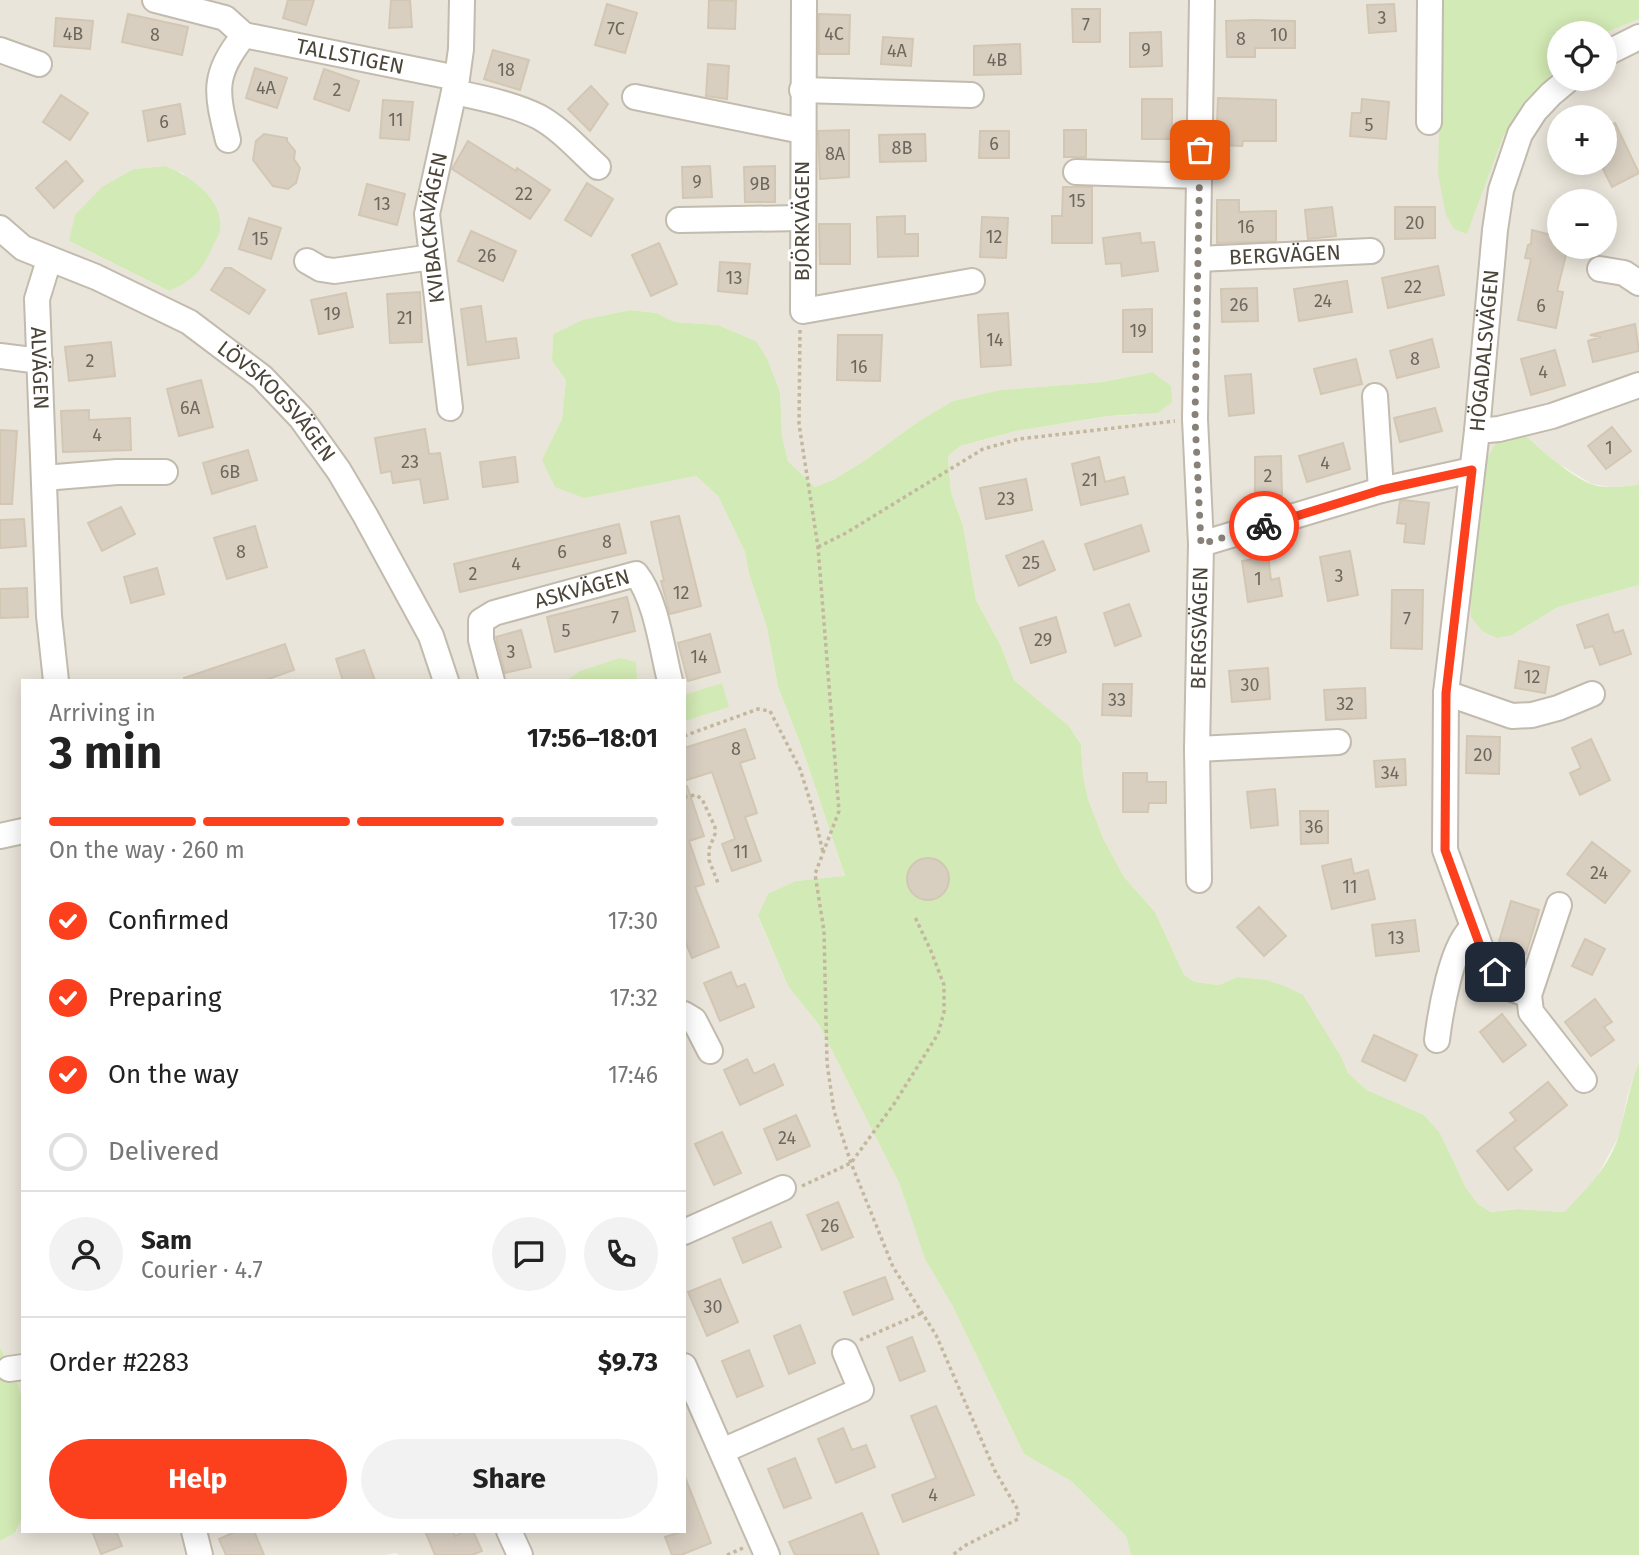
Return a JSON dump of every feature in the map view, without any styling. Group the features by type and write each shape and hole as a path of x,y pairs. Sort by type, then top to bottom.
{"street":[{"path":"155,0 225,18 244,35 228,56 220,74 218,101 228,140"},
{"name":"KVIBACKAVÄGEN","path":"450,408 426,214 456,85 461,49 462,0"},
{"name":"BJÖRKVÄGEN","path":"803,311 804,0"},
{"name":"BERGSVÄGEN","path":"1199,880 1197,749 1201,544 1195,418 1202,0"},
{"path":"1429,122 1430,0"},
{"name":"TALLSTIGEN","path":"244,35 456,85"},
{"path":"1617,48 1639,37"},
{"path":"0,50 39,64"},
{"path":"456,85 539,117 598,167"},
{"path":"802,90 971,94"},
{"name":"HÖGADALSVÄGEN","path":"1528,995 1512,989 1504,982 1483,954 1445,850 1446,693 1477,430 1494,230 1501,190 1520,134 1543,102 1555,91"},
{"name":"BJÖRKVÄGEN","path":"635,97 802,131"},
{"path":"1076,172 1199,176"},
{"path":"678,220 802,218"},
{"name":"LÖVSKOGSVÄGEN","path":"0,228 23,248 133,293 189,322 262,377 301,418 365,514 431,636 445,679"},
{"name":"BERGVÄGEN","path":"1199,259 1371,251"},
{"path":"307,261 321,269 334,271 432,257"},
{"name":"ALVÄGEN","path":"49,260 37,299 49,616 57,679"},
{"path":"1600,269 1624,273 1639,283"},
{"path":"803,311 972,281"},
{"path":"0,356 40,361"},
{"path":"1477,430 1499,429 1552,416 1639,385"},
{"path":"1375,396 1381,490"},
{"path":"1201,544 1381,490 1472,470"},
{"path":"44,478 117,472 165,472"},
{"name":"ASKVÄGEN","path":"491,679 481,640 481,621 494,613 636,574 653,610 670,679"},
{"path":"1446,693 1476,701 1512,716 1532,715 1558,708 1592,694"},
{"path":"1197,749 1338,742"},
{"path":"0,836 21,831"},
{"path":"1559,905 1528,995 1531,1012 1584,1080"},
{"path":"1437,1040 1441,1003 1448,979 1467,931 1473,928"},
{"path":"686,1015 694,1020 710,1051"},
{"path":"686,1231 783,1188"},
{"path":"722,1451 862,1390 845,1352"},
{"path":"686,1370 767,1555"},
{"path":"194,1533 200,1555"},
{"path":"510,1533 520,1555"}],"path":[{"path":"803,311 799,351 799,425 818,547 839,811 815,874 824,931 827,1063 834,1111 851,1163 893,1267 936,1335 995,1471 1018,1510 1018,1519 964,1546 953,1555"},
{"path":"818,547 846,533 983,449 1019,439 1195,418"},
{"path":"686,735 758,709 771,710 800,769 823,854"},
{"path":"686,797 696,795 702,799 715,827 709,860 718,883"},
{"path":"783,1188 795,1188 851,1163 894,1104 938,1034 944,1012 944,985 932,951 915,917"},
{"path":"845,1352 852,1343 922,1313"}],"shaded area":[{"path":"0,0 1442,0 1467,233 1503,137 1524,104 1547,79 1547,91 1617,91 1617,28 1639,19 1639,485 1611,487 1592,484 1557,463 1521,432 1487,459 1481,516 1512,635 1558,607 1639,585 1639,1062 1627,1097 1620,1134 1593,1184 1564,1212 1518,1209 1491,1212 1478,1204 1466,1188 1440,1133 1424,1115 1367,1090 1348,1073 1331,1042 1237,977 1219,985 1195,982 1184,975 1155,912 1124,877 1103,838 1088,799 1083,776 1081,743 1069,726 1014,680 1001,646 976,600 963,526 951,492 948,456 960,446 1016,431 1108,416 1137,415 1152,372 1103,382 1000,390 953,401 919,421 864,461 833,480 815,487 788,461 782,436 780,392 756,341 718,325 674,322 657,313 630,310 582,320 553,334 552,361 566,380 562,419 543,461 643,486 696,476 718,496 745,552 749,574 767,628 778,687 802,748 845,877 796,881 758,917 788,986 819,1025 899,1183 925,1259 953,1307 1024,1454 1071,1481 1126,1536 1131,1555 0,1555 0,1541 15,1533 21,1520 21,1533 686,1533 686,679 21,679 21,1395 0,1347","holes":["166,166 184,174 169,291 69,241 134,169"]}],"green space":[{"path":"1442,0 1639,0 1639,19 1617,28 1617,21 1547,21 1547,79 1524,104 1503,137 1467,234 1454,229 1446,215 1438,174"},
{"path":"166,166 204,190 217,208 220,219 219,232 199,271 169,291 69,241 75,215 102,187 134,169"},
{"path":"630,310 657,313 674,322 718,325 756,341 767,359 780,392 782,436 788,461 815,487 833,480 864,461 919,421 953,401 1000,390 1103,382 1152,372 1171,386 1172,402 1158,413 1108,416 1016,431 960,446 948,456 951,492 963,526 976,600 1001,646 1014,680 1069,726 1081,744 1088,799 1103,838 1124,877 1155,912 1184,975 1195,982 1219,985 1237,977 1266,980 1303,995 1348,1073 1367,1090 1424,1115 1440,1133 1466,1188 1478,1204 1491,1212 1518,1209 1564,1212 1590,1185 1611,1154 1639,1062 1639,1555 1131,1555 1126,1536 1071,1481 1024,1454 953,1307 925,1259 899,1183 819,1025 788,986 758,916 768,894 796,881 845,876 802,748 778,687 767,628 749,574 745,552 718,496 696,476 584,498 555,487 542,460 562,419 566,380 552,361 553,334 582,320"},
{"path":"1521,432 1556,462 1585,481 1605,487 1639,485 1639,585 1558,607 1512,635 1497,638 1482,631 1471,617 1469,574 1481,516 1487,459 1499,437"},
{"path":"620,658 636,662 637,679 569,679 580,671"},
{"path":"722,683 729,707 686,721 686,694"},
{"path":"0,1347 21,1395 21,1520 15,1533 0,1541"}],"building":[{"path":"288,0 314,0 306,25 283,18"},
{"path":"391,0 410,0 412,27 389,28"},
{"path":"709,0 736,1 735,29 708,28"},
{"path":"607,4 637,13 625,53 595,45"},
{"path":"1394,4 1396,31 1369,33 1367,5"},
{"path":"1072,9 1100,9 1100,42 1073,42"},
{"path":"128,14 188,27 182,55 122,42"},
{"path":"819,14 850,15 849,54 819,54"},
{"path":"56,18 93,21 90,49 54,46"},
{"path":"1226,21 1295,21 1295,48 1255,48 1255,57 1227,57"},
{"path":"1161,32 1162,66 1130,67 1130,33"},
{"path":"883,37 913,39 911,66 881,64"},
{"path":"1020,44 1021,74 974,75 974,46"},
{"path":"493,50 529,60 520,90 484,79"},
{"path":"708,64 729,66 727,99 706,96"},
{"path":"255,68 287,78 277,108 246,98"},
{"path":"324,69 359,81 349,111 314,99"},
{"path":"591,86 608,104 590,131 568,109"},
{"path":"61,95 88,113 70,140 43,122"},
{"path":"1218,98 1276,100 1276,141 1243,141 1242,146 1216,145"},
{"path":"1142,99 1172,99 1172,139 1142,139"},
{"path":"1362,99 1389,102 1386,139 1350,136 1352,113 1361,113"},
{"path":"383,100 413,102 409,140 380,138"},
{"path":"180,104 185,134 148,141 143,111"},
{"path":"1617,127 1639,173 1612,187 1606,175 1617,175"},
{"path":"849,130 849,177 820,179 818,131"},
{"path":"1064,130 1086,130 1086,157 1064,157"},
{"path":"980,131 1009,131 1009,158 979,158"},
{"path":"264,134 287,138 295,151 294,159 300,168 296,183 288,189 273,186 253,160 256,141"},
{"path":"925,134 926,161 880,162 879,135"},
{"path":"468,141 550,190 530,219 452,169"},
{"path":"66,161 83,181 54,208 36,188"},
{"path":"710,166 712,197 683,198 682,167"},
{"path":"775,166 775,202 745,202 744,167"},
{"path":"587,183 613,199 591,236 565,220"},
{"path":"367,184 405,194 397,225 359,215"},
{"path":"1063,187 1092,187 1092,243 1052,243 1052,216 1062,216"},
{"path":"1217,200 1239,200 1239,212 1276,211 1276,241 1217,243"},
{"path":"1332,207 1336,236 1308,239 1305,210"},
{"path":"1395,207 1435,207 1435,238 1395,239"},
{"path":"905,216 905,234 918,234 918,256 878,257 877,217"},
{"path":"982,217 1008,218 1006,258 980,257"},
{"path":"249,218 281,228 271,259 239,249"},
{"path":"819,224 850,224 850,264 820,264"},
{"path":"1532,230 1547,234 1547,259 1565,259 1557,291 1563,292 1556,328 1518,320 1531,259 1525,258 1528,245 1531,244"},
{"path":"471,231 516,251 503,281 458,261"},
{"path":"1140,233 1141,243 1154,242 1158,271 1122,276 1121,263 1106,264 1103,238"},
{"path":"659,243 677,284 651,296 632,255"},
{"path":"720,262 750,264 747,294 718,291"},
{"path":"1438,266 1444,295 1388,308 1382,278"},
{"path":"225,268 231,268 265,290 249,314 211,290"},
{"path":"1347,281 1352,312 1299,321 1294,289"},
{"path":"1257,288 1258,321 1222,322 1221,289"},
{"path":"420,292 422,342 390,343 387,294"},
{"path":"346,293 353,327 319,334 311,300"},
{"path":"481,306 486,342 516,338 519,358 468,365 461,309"},
{"path":"1152,309 1152,352 1123,352 1123,310"},
{"path":"1008,313 1011,365 981,367 978,315"},
{"path":"1635,324 1639,351 1593,362 1588,341 1601,337 1590,335"},
{"path":"838,335 882,335 880,381 837,380"},
{"path":"1432,339 1439,367 1397,378 1390,351"},
{"path":"111,342 115,376 69,381 65,347"},
{"path":"1555,350 1565,385 1531,395 1521,359"},
{"path":"1356,359 1362,384 1321,394 1314,369"},
{"path":"1251,374 1254,413 1229,416 1225,376"},
{"path":"201,380 213,427 179,436 167,389"},
{"path":"1435,408 1442,431 1400,442 1394,418"},
{"path":"89,410 89,420 130,418 131,450 63,452 61,411"},
{"path":"1612,427 1631,451 1606,469 1588,446"},
{"path":"425,429 429,454 440,453 448,499 424,503 420,479 393,483 391,471 381,473 375,438"},
{"path":"0,430 17,431 12,504 0,504"},
{"path":"1343,443 1350,469 1307,482 1299,456"},
{"path":"248,450 257,480 212,494 203,463"},
{"path":"1281,456 1282,495 1255,495 1255,457"},
{"path":"515,457 518,482 483,487 480,462"},
{"path":"1099,457 1105,482 1124,477 1128,494 1081,505 1072,464"},
{"path":"1026,479 1032,510 986,519 980,488"},
{"path":"1400,501 1429,503 1424,544 1404,542 1406,524 1397,523"},
{"path":"121,507 135,534 102,551 88,523"},
{"path":"679,516 701,606 670,614 661,581 664,581 651,522"},
{"path":"24,519 26,546 0,548 0,520"},
{"path":"619,524 626,553 460,592 454,564"},
{"path":"1141,525 1149,551 1094,570 1085,544"},
{"path":"255,526 267,567 227,579 214,538"},
{"path":"1043,541 1055,570 1019,586 1006,556"},
{"path":"1350,551 1358,595 1328,601 1320,557"},
{"path":"1268,556 1271,580 1279,578 1282,596 1248,602 1242,561"},
{"path":"157,568 164,594 131,603 124,577"},
{"path":"27,588 28,617 0,618 0,589"},
{"path":"1392,590 1423,590 1422,649 1391,648"},
{"path":"627,597 635,631 555,652 547,617"},
{"path":"1129,604 1141,636 1115,646 1104,613"},
{"path":"1608,614 1614,633 1623,630 1631,654 1600,665 1593,646 1585,648 1577,625"},
{"path":"1056,617 1066,652 1031,663 1020,628"},
{"path":"521,630 531,667 505,673 496,637"},
{"path":"710,634 720,672 688,681 678,643"},
{"path":"285,644 294,670 269,679 184,678"},
{"path":"364,650 374,679 342,679 336,659"},
{"path":"1519,661 1549,667 1545,693 1515,688"},
{"path":"1268,668 1270,699 1232,702 1229,671"},
{"path":"1103,684 1132,684 1131,716 1102,715"},
{"path":"1365,688 1366,718 1326,720 1324,690"},
{"path":"745,729 755,758 740,763 757,813 745,817 761,861 732,871 722,844 735,839 712,772 686,780 686,747"},
{"path":"1467,736 1500,737 1499,774 1466,773"},
{"path":"1591,739 1610,780 1580,795 1570,773 1581,768 1572,748"},
{"path":"1405,759 1406,785 1376,787 1374,761"},
{"path":"1123,773 1147,773 1147,782 1166,782 1166,803 1149,803 1148,812 1123,812"},
{"path":"686,786 704,836 689,841 704,884 695,887 719,947 692,958 686,944"},
{"path":"1275,789 1278,825 1251,828 1247,792"},
{"path":"1300,811 1328,811 1328,843 1301,844"},
{"path":"1592,842 1630,871 1605,903 1567,874"},
{"path":"928,858 943,864 949,879 943,894 928,900 913,894 907,879 913,864"},
{"path":"1351,859 1354,874 1368,870 1375,899 1332,909 1322,866"},
{"path":"1511,901 1539,910 1526,954 1498,945"},
{"path":"1259,907 1286,936 1264,956 1237,927"},
{"path":"1415,920 1419,951 1376,956 1372,925"},
{"path":"1585,939 1605,949 1592,975 1572,966"},
{"path":"731,972 737,987 745,984 754,1007 720,1021 704,983"},
{"path":"1595,999 1612,1022 1604,1027 1614,1040 1591,1056 1565,1022"},
{"path":"1502,1014 1526,1045 1503,1062 1480,1032"},
{"path":"1374,1035 1417,1055 1405,1081 1362,1061"},
{"path":"747,1059 754,1074 774,1064 783,1085 740,1105 724,1070"},
{"path":"1548,1082 1567,1105 1514,1148 1532,1170 1508,1190 1477,1151 1516,1120 1510,1113"},
{"path":"796,1115 810,1146 777,1160 764,1129"},
{"path":"722,1132 741,1173 714,1185 695,1144"},
{"path":"838,1202 853,1237 822,1250 807,1215"},
{"path":"771,1222 781,1247 743,1263 733,1238"},
{"path":"885,1277 893,1299 853,1315 844,1292"},
{"path":"720,1279 738,1322 707,1336 688,1292"},
{"path":"800,1325 815,1363 789,1374 774,1336"},
{"path":"912,1337 925,1371 900,1381 887,1347"},
{"path":"749,1350 763,1386 737,1397 722,1361"},
{"path":"936,1406 974,1495 903,1522 892,1495 936,1478 911,1416"},
{"path":"843,1428 852,1450 866,1445 875,1467 836,1483 818,1439"},
{"path":"795,1458 811,1498 784,1508 768,1469"},
{"path":"686,1480 711,1543 681,1555 672,1555 665,1537 686,1533"},
{"path":"862,1513 879,1555 795,1555 789,1542"},
{"path":"93,1533 117,1533 122,1546 101,1554"},
{"path":"232,1533 255,1533 264,1555 226,1555 219,1539"},
{"path":"426,1533 454,1533 455,1536 474,1533 482,1551 472,1555 435,1555"}],"way so far":[{"path":"1200,150 1195,418 1201,544 1264,526"}],"route":[{"path":"1264,526 1381,490 1472,470 1446,693 1445,850 1483,954 1495,972"}]}
